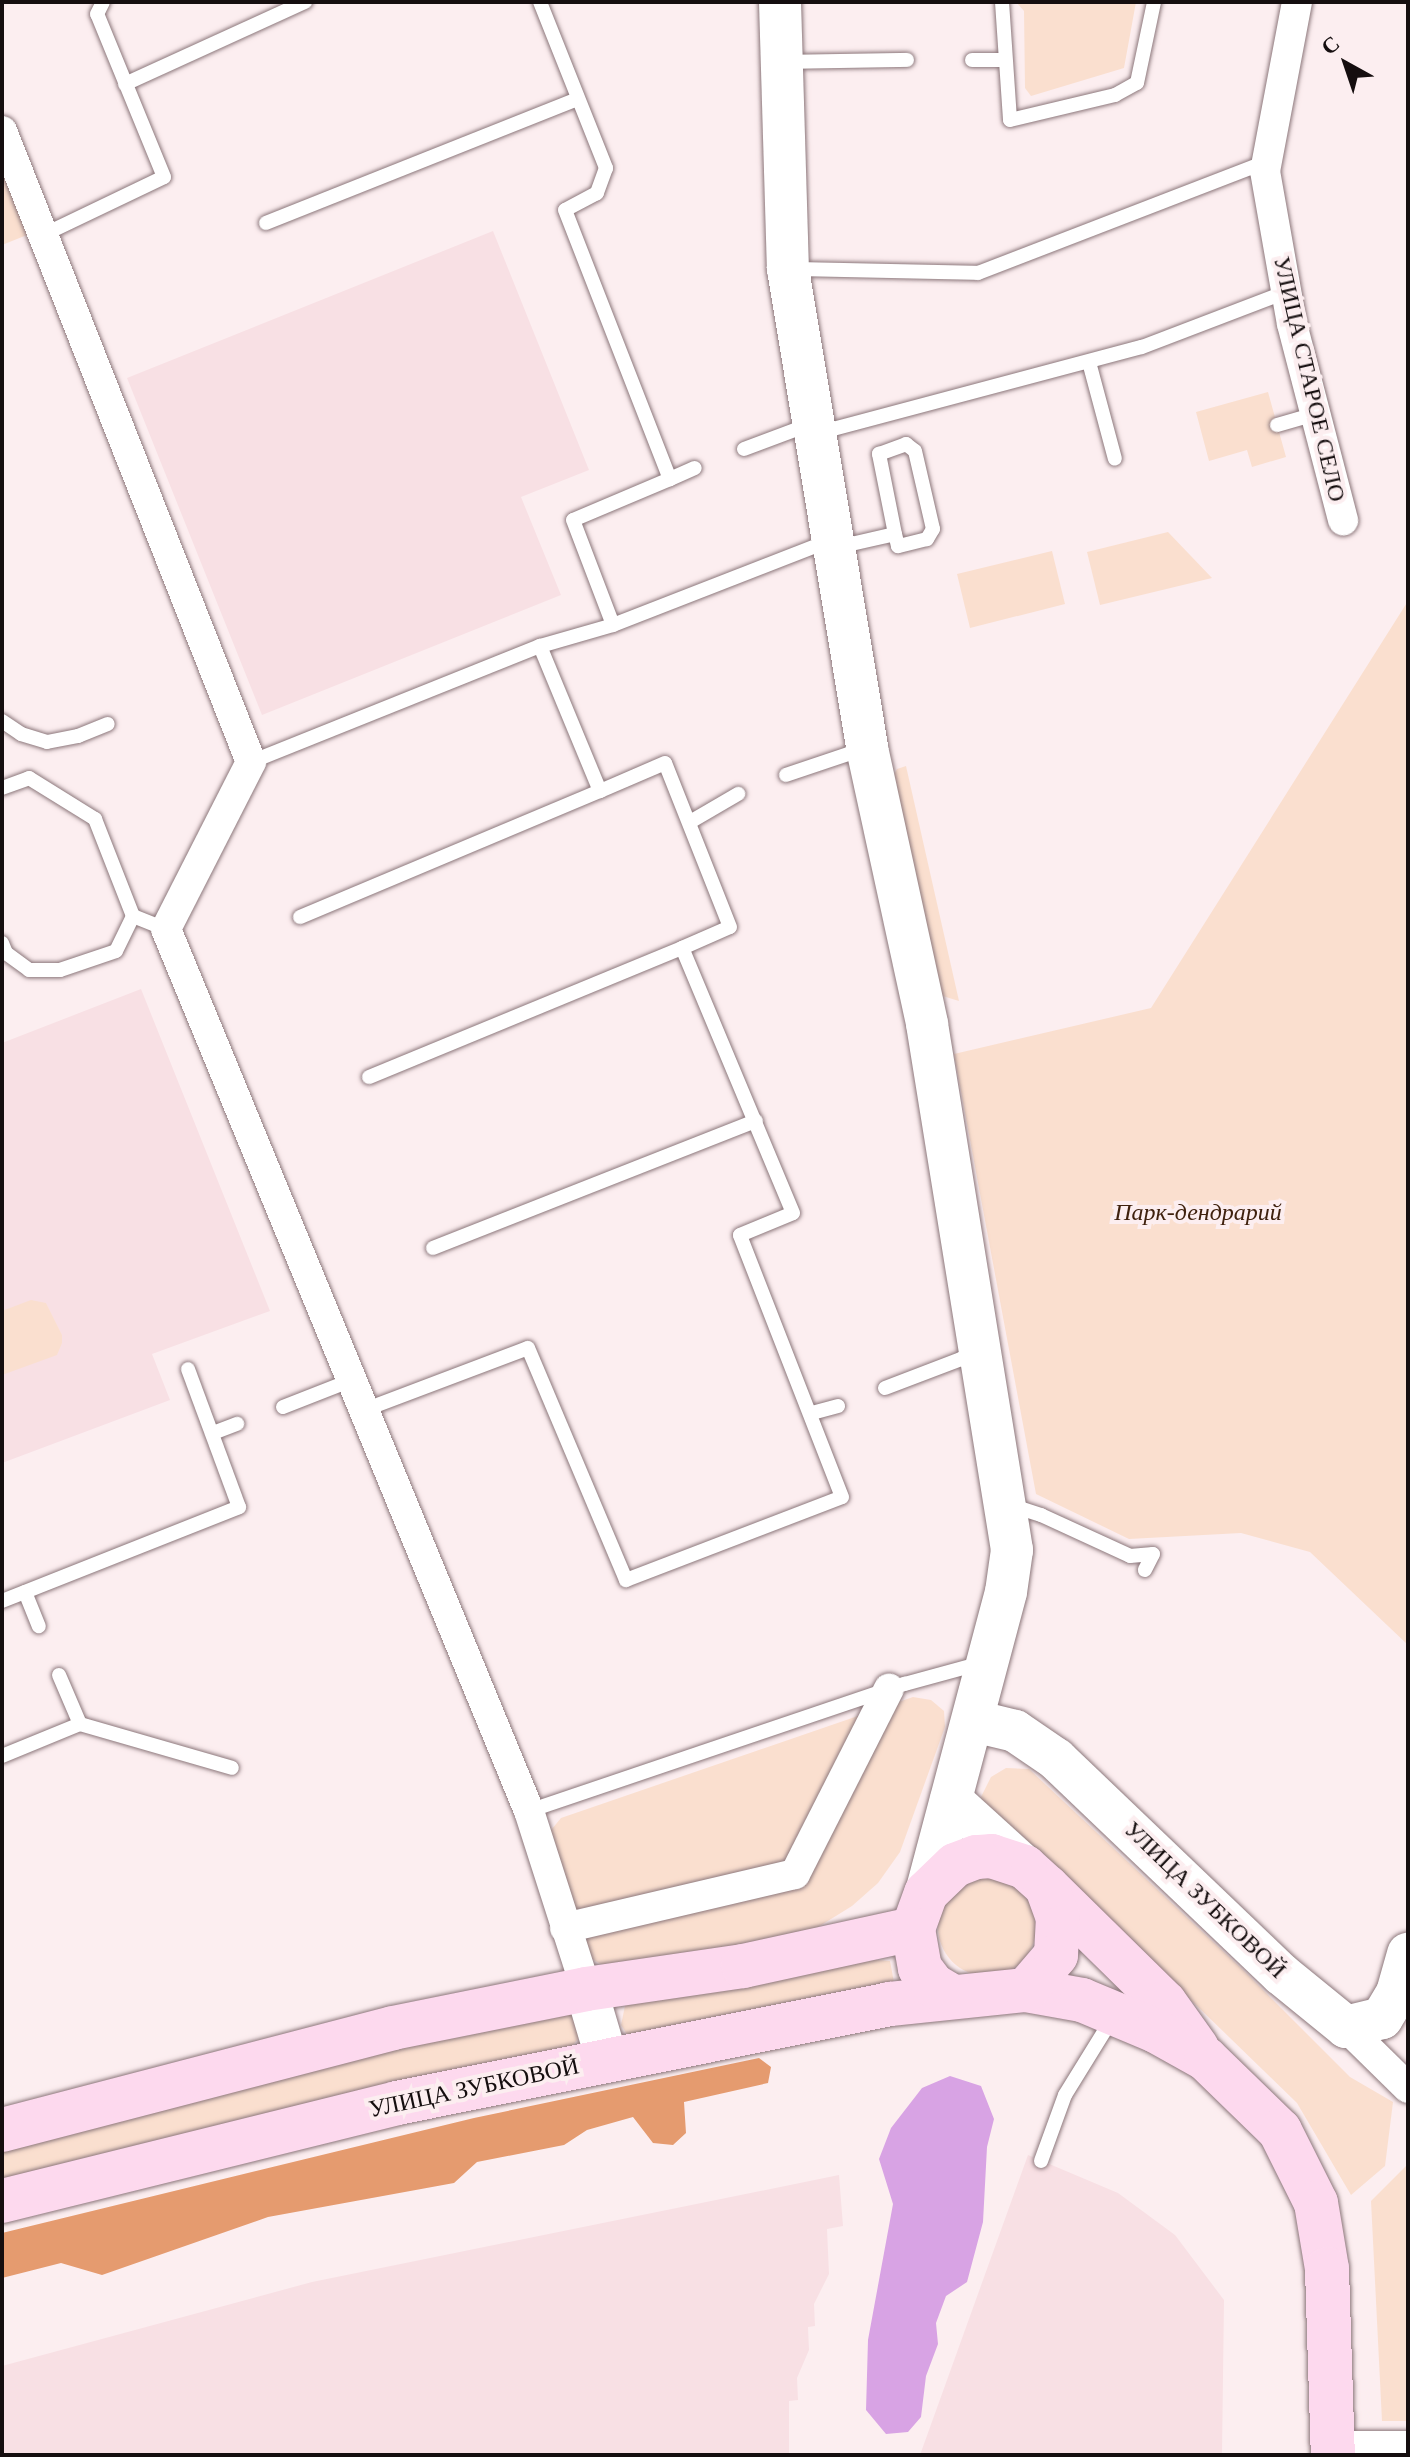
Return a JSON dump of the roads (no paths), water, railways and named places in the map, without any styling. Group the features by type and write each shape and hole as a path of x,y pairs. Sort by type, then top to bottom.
{"main road":[{"path":"2,2130 393,2028 586,1989 743,1966 920,1911 955,1865 976,1857 992,1856 1036,1877 1165,2003 1206,2059"},
{"path":"1026,1990 1056,1955 1058,1918 1036,1877"},
{"path":"920,1911 920,1968 933,1985 951,1996"},
{"name":"УЛИЦА ЗУБКОВОЙ","path":"2,2201 397,2103 890,2004 1026,1990 1082,2000 1156,2031 1206,2059 1280,2131 1316,2203 1327,2269 1333,2451"}],"street":[{"path":"780,2 788,269 867,748 927,1024 1012,1550 1006,1592 974,1721 920,1911"},
{"name":"УЛИЦА СТАРОЕ СЕЛО","path":"1297,2 1265,171 1286,292 1343,520"},
{"path":"2,131 251,762 166,929 529,1811 607,2060"},
{"path":"565,1928 795,1874 889,1689"},
{"name":"УЛИЦА ЗУБКОВОЙ","path":"974,1721 1015,1731 1056,1759 1281,1974 1346,2027"},
{"path":"951,1800 1036,1877"},
{"path":"1346,2027 1382,2018 1404,1983"},
{"path":"1346,2027 1408,2088"},
{"name":"УЛИЦА ЗУБКОВОЙ","path":"1333,2451 1408,2446"}],"lane":[{"path":"43,235 164,177 97,14 103,2"},
{"path":"125,84 305,2"},
{"path":"540,2 606,168 597,193 565,210 670,479"},
{"path":"1002,2 1010,120 1115,95 1137,83 1154,2"},
{"path":"783,62 907,60"},
{"path":"972,60 1004,60"},
{"path":"266,223 577,99"},
{"path":"788,269 978,273 1267,162"},
{"path":"744,449 812,429 1142,347 1286,292"},
{"path":"1089,362 1115,459"},
{"path":"1277,425 1315,414"},
{"path":"906,444 915,451 933,529 927,539 898,546 895,534 879,454 906,444"},
{"path":"613,625 573,520 695,468"},
{"path":"251,762 540,646 613,625 833,544 895,534"},
{"path":"540,646 600,791"},
{"path":"2,721 21,734 47,742 78,736 108,724"},
{"path":"786,775 842,753 867,748"},
{"path":"300,917 665,763 730,927 369,1077"},
{"path":"2,788 29,778 95,819 133,916 166,929"},
{"path":"690,822 738,794"},
{"path":"2,943 6,953 29,970 60,970 116,951 133,916"},
{"path":"364,1410 528,1348 626,1580 842,1497 812,1413 740,1235 793,1213 682,948"},
{"path":"433,1248 756,1121"},
{"path":"885,1388 961,1359 981,1346"},
{"path":"2,1601 239,1507 188,1369"},
{"path":"283,1407 352,1380"},
{"path":"812,1413 838,1406"},
{"path":"213,1433 237,1424"},
{"path":"1002,1502 1041,1515 1130,1556 1153,1554 1145,1570"},
{"path":"25,1592 39,1626"},
{"path":"529,1811 889,1689 988,1661"},
{"path":"59,1675 80,1724"},
{"path":"2,1756 80,1724 232,1768"},
{"path":"1041,2161 1065,2095 1115,2014"}],"park label":[{"name":"Парк-дендрарий","path":"1198,1213"}]}
